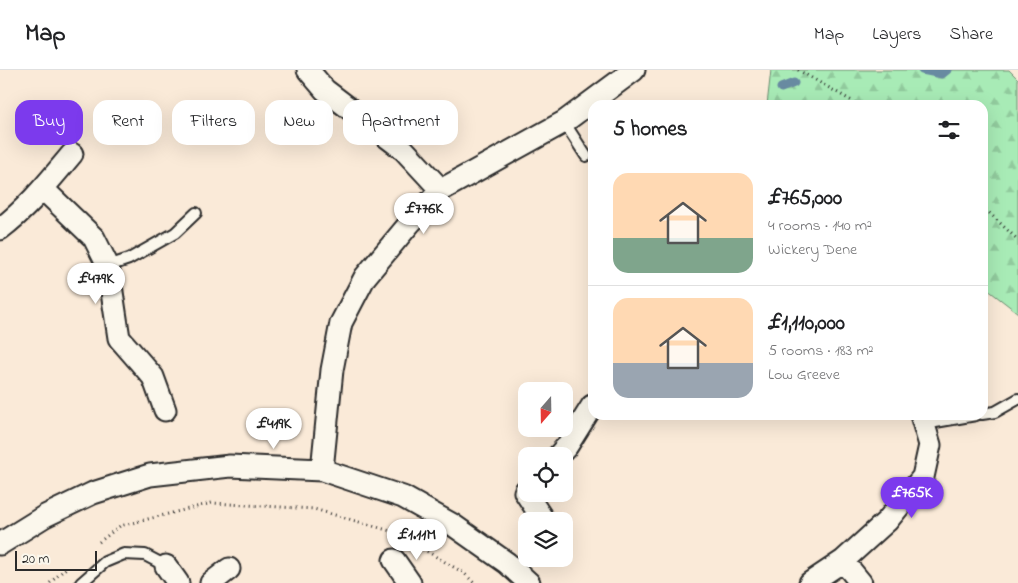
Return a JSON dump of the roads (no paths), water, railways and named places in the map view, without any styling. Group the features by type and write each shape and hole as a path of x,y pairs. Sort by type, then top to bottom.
{"street":[{"path":"308,70 325,90 404,150 441,190"},
{"path":"592,100 627,72"},
{"path":"322,470 332,370 341,323 365,277 410,223 441,190 564,122 588,103"},
{"path":"0,229 12,220 43,189 72,154"},
{"path":"43,189 94,238 108,266 119,338 153,377 165,410"},
{"path":"566,447 588,412"},
{"path":"810,583 843,561 888,521 924,477 930,445 923,420"},
{"path":"0,544 45,516 93,493 150,475 230,466 322,470 403,497 453,525 507,563 530,583"},
{"path":"394,560 410,583"},
{"path":"843,561 861,583"},
{"path":"212,583 229,569"}],"lane":[{"path":"564,122 586,156"},
{"path":"108,266 129,259 175,233 196,213"},
{"path":"988,413 995,412 1018,399"},
{"path":"81,583 105,562 124,554 145,555 172,575"}],"waterway":[{"path":"922,70 942,74 947,70"},
{"path":"781,88 794,83"}]}
